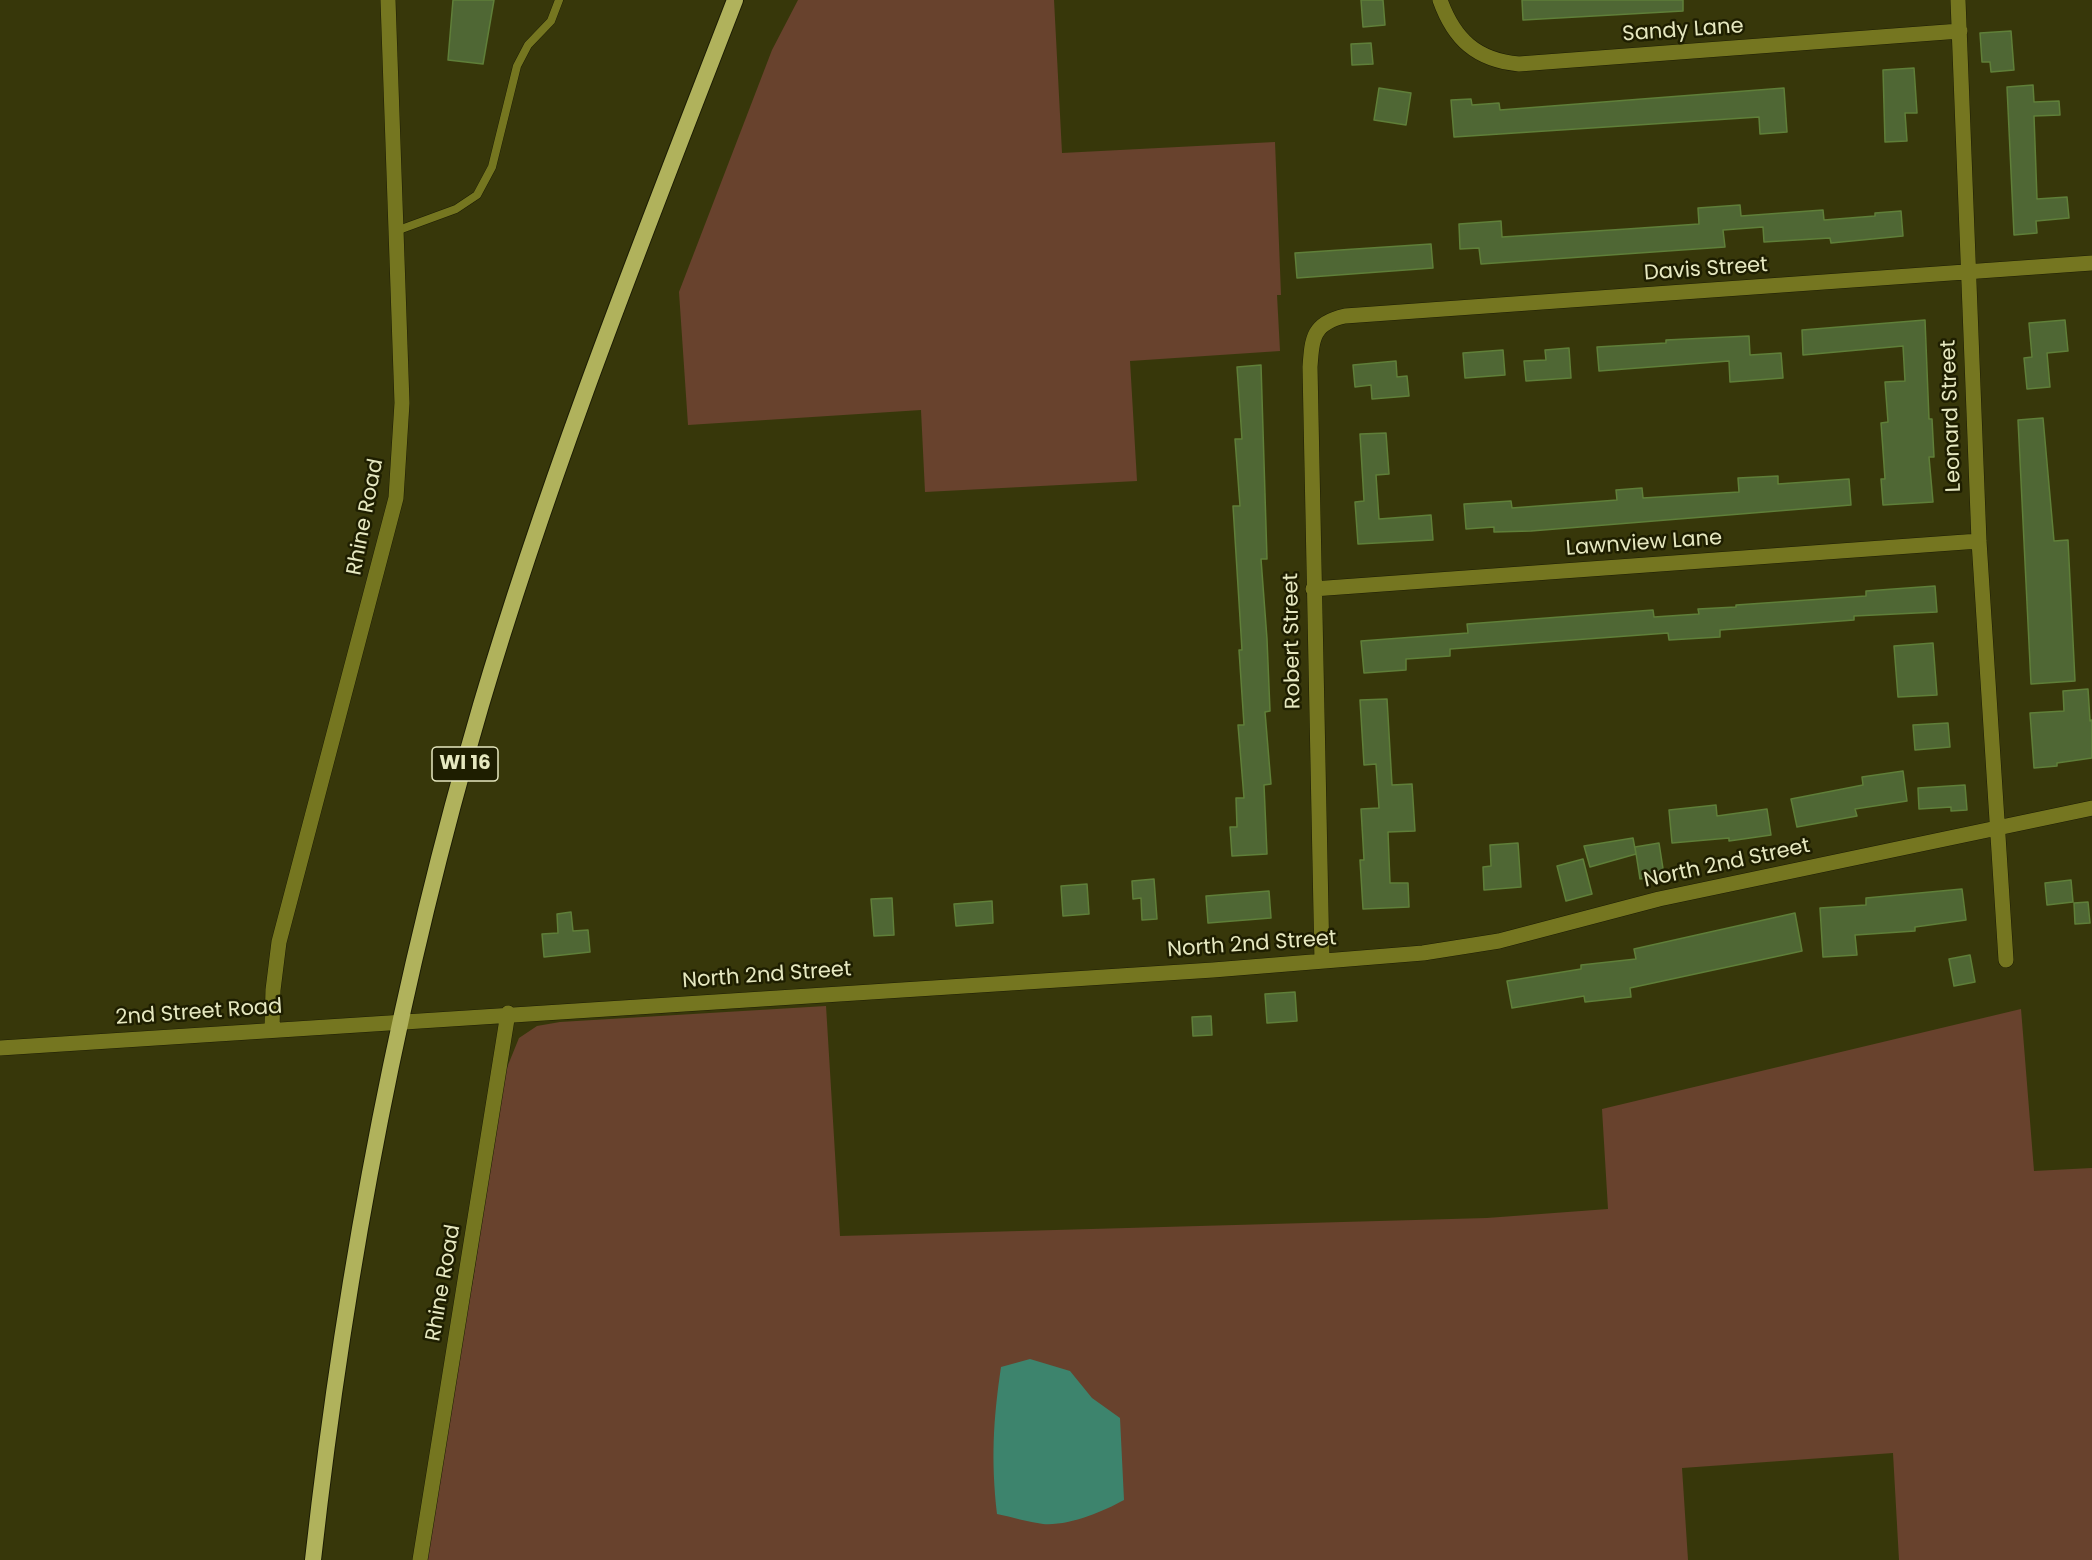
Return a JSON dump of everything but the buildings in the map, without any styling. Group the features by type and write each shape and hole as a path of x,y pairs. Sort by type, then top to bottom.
{"highway":[{"name":"WI 16","path":"313,1560 341,1334 367,1180 400,1022 481,706 557,467 735,0"}],"street":[{"name":"Rhine Road","path":"272,1029 279,942 396,498 402,403 388,0"},
{"name":"Sandy Lane","path":"1440,0 1448,20 1458,35 1481,54 1501,63 1518,64 1960,31"},
{"name":"Leonard Street","path":"1958,0 1979,542 2006,960"},
{"name":"Davis Street","path":"1323,323 1345,316 2092,263"},
{"name":"Robert Street","path":"1322,961 1310,367 1312,349 1318,329 1323,323"},
{"name":"Lawnview Lane","path":"1313,589 1979,542"},
{"name":"North 2nd Street","path":"400,1022 508,1013 1322,961 1424,952 1499,941 1659,899 2092,808"},
{"name":"Rhine Road","path":"420,1560 508,1013"},
{"name":"2nd Street Road","path":"0,1048 400,1022"}],"lane":[{"path":"396,231 456,209 477,195 492,167 517,66 528,45 551,21 559,0"}],"shaded area":[{"path":"798,0 1054,0 1062,153 1275,142 1281,295 1277,295 1280,351 1130,361 1137,481 925,492 921,410 688,425 679,292 772,50"},
{"path":"826,1006 840,1236 1487,1218 1608,1209 1602,1109 2021,1009 2034,1171 2092,1168 2092,1560 1899,1560 1893,1453 1682,1468 1688,1560 426,1560 445,1427 473,1280 504,1075 519,1038 537,1026 560,1022"},
{"path":"1030,1359 1070,1371 1092,1398 1120,1418 1124,1500 1106,1509 1064,1523 1043,1524 997,1514 994,1440 1001,1367"}]}
